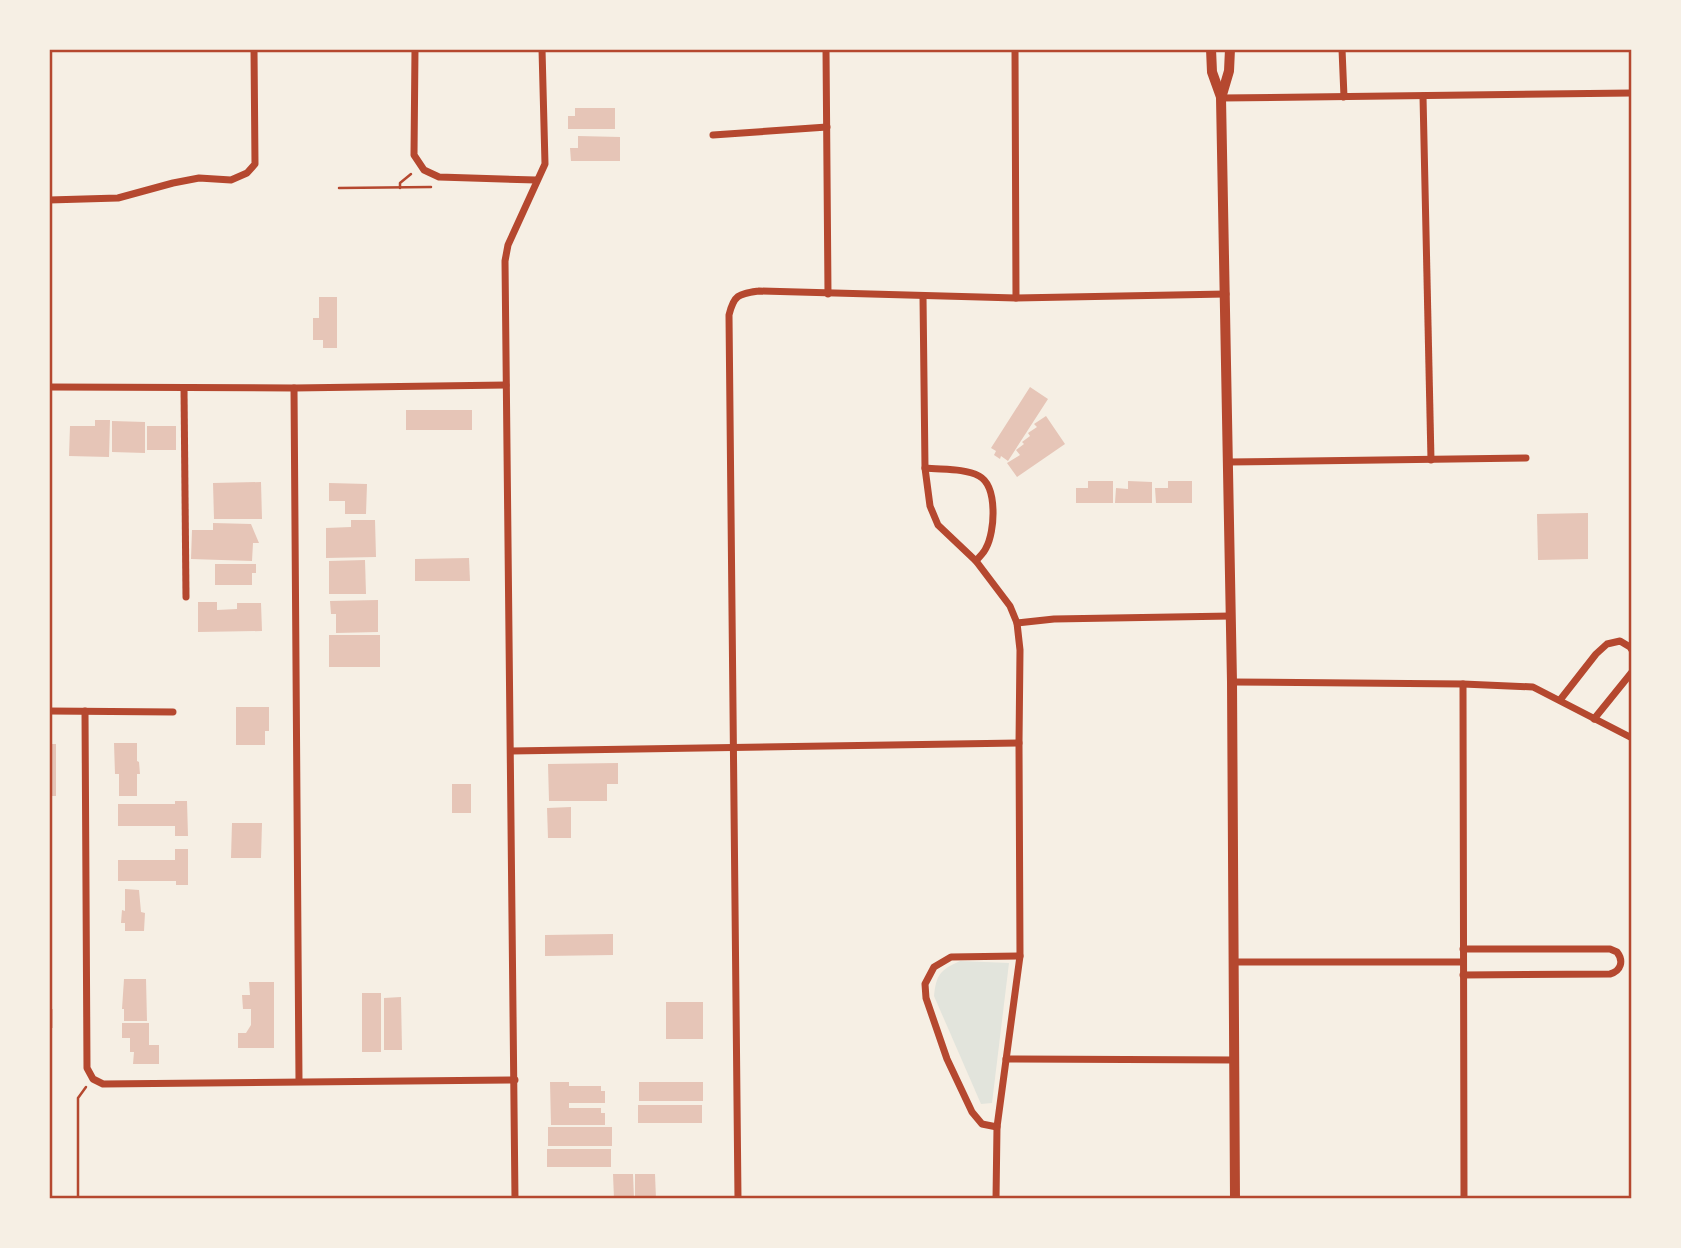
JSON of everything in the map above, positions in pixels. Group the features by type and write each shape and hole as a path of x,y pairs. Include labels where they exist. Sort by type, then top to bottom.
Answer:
{"main road":[{"path":"1212,49 1212,72 1221,98 1226,294 1235,962 1235,1199"},
{"path":"1221,98 1229,71 1230,49"}],"street":[{"path":"49,200 118,198 173,183 199,178 231,180 247,173 255,164 254,49"},
{"path":"415,49 414,155 424,170 439,177 536,180"},
{"path":"515,1199 505,256 545,164 542,49"},
{"path":"826,49 828,294"},
{"path":"1015,49 1016,298"},
{"path":"1342,49 1343,97"},
{"path":"1221,98 1632,93"},
{"path":"1423,96 1431,460"},
{"path":"713,135 827,127"},
{"path":"738,1199 729,315 732,302 741,293 759,291 1016,298 1226,294"},
{"path":"923,296 925,468 930,506 938,525 976,561 1010,606 1017,623 1020,650 1020,956 997,1127 996,1199"},
{"path":"49,387 506,385"},
{"path":"184,388 186,597"},
{"path":"294,388 299,1081"},
{"path":"1229,462 1525,458"},
{"path":"925,468 973,474 981,477 990,490 993,508 991,536 976,561"},
{"path":"1017,623 1054,619 1231,616"},
{"path":"1560,700 1607,644 1620,641 1632,650"},
{"path":"1594,719 1632,672"},
{"path":"1232,682 1533,687 1632,738"},
{"path":"1463,684 1464,1199"},
{"path":"49,711 173,712"},
{"path":"85,711 88,1068 93,1079 103,1084 514,1080"},
{"path":"511,751 1019,743"},
{"path":"1463,949 1611,949 1617,952 1621,962 1620,968 1610,974 1463,975"},
{"path":"997,1127 982,1124 972,1112 947,1059 926,998 925,984 934,967 951,957 1020,956"},
{"path":"1235,962 1463,962"},
{"path":"1006,1059 1235,1059"}],"path":[{"path":"400,188 400,183 411,174"},
{"path":"338,188 431,187"},
{"path":"78,1199 78,1098 93,1079"}],"shaded area":[{"path":"960,961 1009,963 992,1103 981,1104 934,996 940,974"}],"building":[{"path":"575,108 615,108 615,129 568,129 568,116 575,116"},
{"path":"578,136 620,137 620,161 571,161 570,148 578,148"},
{"path":"319,297 337,297 337,348 323,348 323,340 313,340 313,318 319,318"},
{"path":"1030,387 1048,399 1008,461 1001,456 1000,459 994,455 996,451 991,448"},
{"path":"406,410 472,410 472,430 406,430"},
{"path":"1046,416 1065,444 1017,477 1007,463 1020,455 1016,450 1030,436 1028,433 1037,427 1034,424"},
{"path":"95,420 110,420 109,457 69,456 70,426 95,426"},
{"path":"112,421 145,422 145,453 112,452"},
{"path":"147,426 176,426 176,450 147,450"},
{"path":"1088,481 1113,481 1113,503 1076,503 1076,488 1088,488"},
{"path":"1128,481 1152,482 1152,503 1115,503 1116,488 1128,489"},
{"path":"1168,481 1192,481 1192,503 1156,503 1155,488 1168,488"},
{"path":"261,482 262,519 214,519 213,483"},
{"path":"329,483 367,484 366,514 345,514 345,501 329,501"},
{"path":"1588,513 1588,559 1538,560 1537,514"},
{"path":"351,520 375,520 376,557 326,558 326,528 351,527"},
{"path":"213,523 251,524 259,543 253,543 252,561 191,559 192,530 213,530"},
{"path":"469,558 470,581 415,581 415,559"},
{"path":"365,560 366,594 329,594 329,561"},
{"path":"215,564 256,564 256,573 252,573 252,585 215,585"},
{"path":"378,600 378,632 336,633 336,614 331,614 330,601"},
{"path":"198,602 217,602 217,610 237,609 237,603 261,603 262,631 198,632"},
{"path":"329,635 380,635 380,667 329,667"},
{"path":"236,707 269,707 269,731 265,731 265,745 236,745"},
{"path":"114,743 137,743 140,774 137,774 137,796 119,796"},
{"path":"49,744 56,744 56,796 49,796"},
{"path":"618,763 618,784 607,784 607,801 549,801 548,764"},
{"path":"452,784 471,784 471,813 452,813"},
{"path":"175,801 187,801 188,836 175,836 175,826 118,826 118,804 175,804"},
{"path":"571,807 571,838 548,838 547,808"},
{"path":"232,823 262,823 261,858 231,858"},
{"path":"175,849 188,849 188,885 176,885 176,881 118,881 118,860 175,860"},
{"path":"125,889 139,890 141,912 145,913 144,931 125,931 125,923 121,923 122,910 125,911"},
{"path":"613,934 613,955 545,956 545,935"},
{"path":"124,979 146,979 147,1021 124,1021"},
{"path":"249,982 274,982 274,1048 238,1048 238,1033 246,1033 251,1025 251,1009 243,1009 242,995 250,995"},
{"path":"362,993 381,993 381,1052 362,1052"},
{"path":"401,997 402,1050 384,1050 384,998"},
{"path":"666,1002 703,1002 703,1039 666,1039"},
{"path":"49,1009 53,1009 53,1028 49,1028"},
{"path":"122,1023 149,1023 149,1045 159,1045 159,1064 133,1064 134,1052 130,1052 130,1038 122,1038"},
{"path":"550,1082 569,1082 569,1086 601,1086 601,1091 605,1091 605,1103 569,1103 569,1108 601,1108 601,1113 605,1113 605,1125 551,1125"},
{"path":"639,1082 703,1082 703,1101 639,1101"},
{"path":"638,1105 702,1105 702,1123 638,1123"},
{"path":"548,1127 612,1127 612,1146 548,1146"},
{"path":"547,1149 611,1149 611,1167 547,1167"},
{"path":"613,1174 633,1174 634,1199 614,1199"},
{"path":"635,1174 655,1174 656,1199 635,1199"}]}
